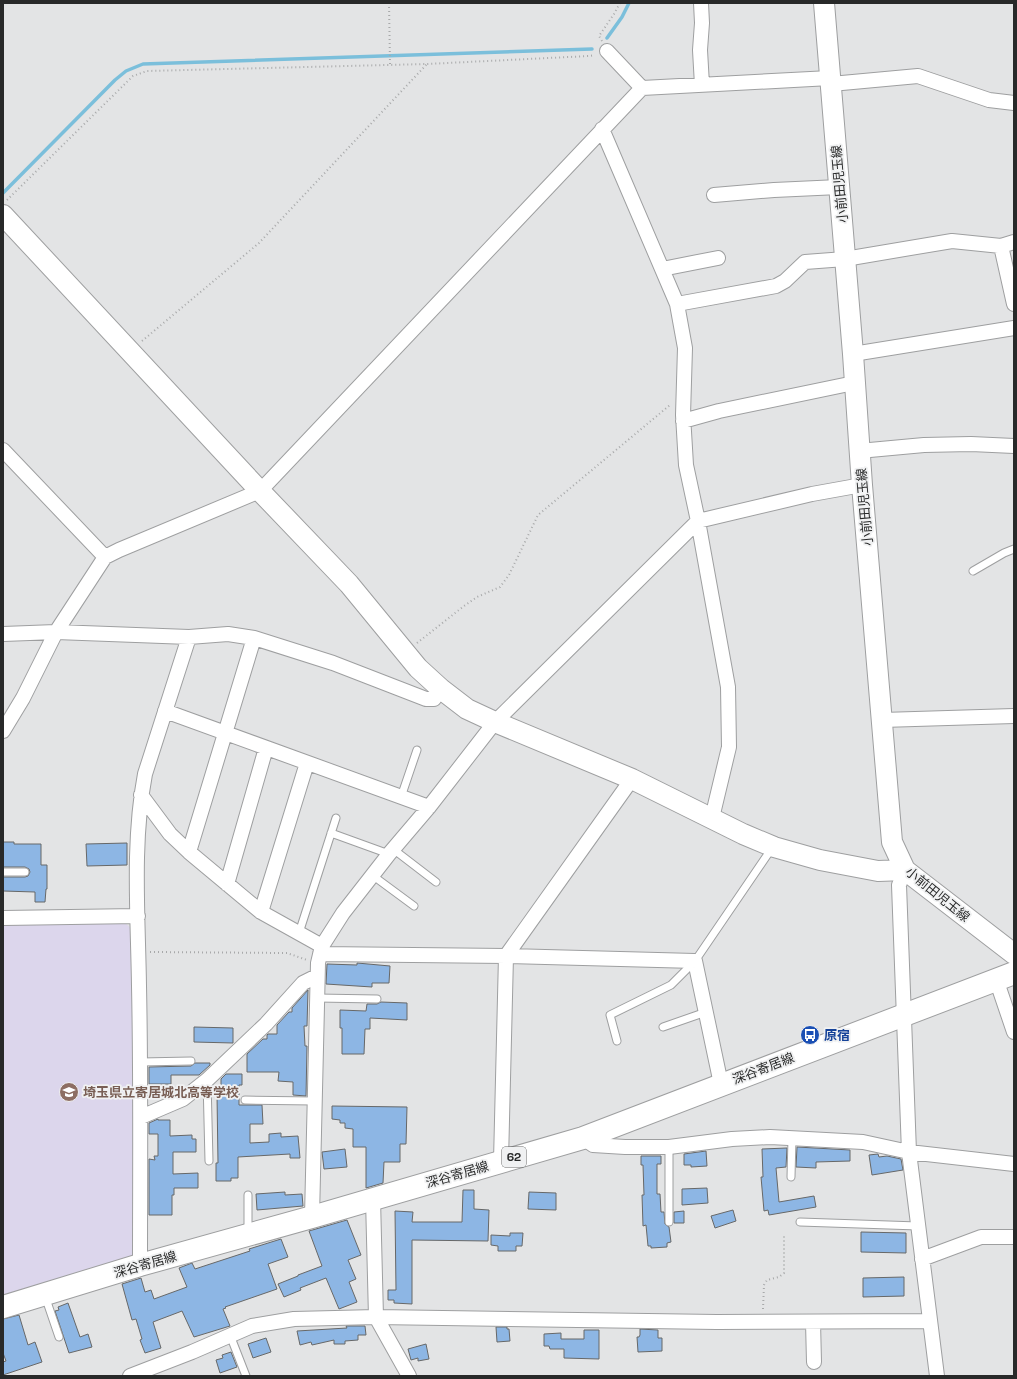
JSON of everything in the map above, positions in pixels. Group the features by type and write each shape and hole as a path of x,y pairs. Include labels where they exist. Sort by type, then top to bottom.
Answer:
{"main road":[{"name":"深谷寄居線","path":"3,1307 140,1264 312,1217 583,1138 1005,976"}],"street":[{"path":"701,3 702,23 700,50 702,85"},
{"name":"小前田児玉線","path":"824,3 853,354 859,452 892,842 905,870 1014,954"},
{"path":"607,51 642,88"},
{"path":"3,731 23,698 56,632 105,557 260,491 642,88 831,81 918,76 989,100 1014,103"},
{"path":"602,129 677,304 685,348 683,421 686,464 698,521 728,687 729,747 712,818"},
{"path":"714,195 839,187"},
{"path":"3,215 260,491 349,584 418,668 441,689 468,709 495,722 632,779 743,834 774,847 820,860 878,871 905,870 899,885 909,1152 937,1376"},
{"path":"677,304 776,286 785,281 806,262 845,259 952,241 1007,244 1014,304"},
{"path":"662,269 718,258"},
{"path":"853,354 1014,328"},
{"path":"683,421 719,411 854,383"},
{"path":"859,452 924,445 971,444 1014,446"},
{"path":"3,450 105,557"},
{"path":"140,1117 183,1099 207,1080 266,1024 303,983 319,960 343,913 372,875 429,807 495,722 698,521 812,494 862,485"},
{"path":"3,634 56,632 189,636 228,634 254,638 333,663 426,699 434,699 441,689"},
{"path":"140,1264 141,1062 137,834 141,794 145,774 189,636"},
{"path":"189,852 254,638"},
{"path":"165,711 429,807"},
{"path":"882,720 1014,716"},
{"path":"226,884 266,748"},
{"path":"262,912 307,763"},
{"path":"501,1161 506,956 632,779"},
{"path":"141,794 170,834 189,852 226,884 262,912 299,933 319,960 312,1217"},
{"path":"3,918 138,916"},
{"path":"319,960 506,956 696,961 721,1084"},
{"path":"1005,976 1014,1032"},
{"path":"583,1138 593,1146 669,1148 732,1139 770,1137 863,1142 909,1152 1014,1164"},
{"path":"373,1199 376,1317 409,1376"},
{"path":"922,1260 981,1237 1014,1237"},
{"path":"130,1376 192,1352 252,1326 294,1319 376,1317 763,1322 930,1321"},
{"path":"813,1322 814,1362"}],"lane":[{"path":"973,571 1004,553 1014,549"},
{"path":"402,797 417,750"},
{"path":"299,933 336,818"},
{"path":"331,833 391,852 436,882"},
{"path":"617,1041 610,1015 671,985 696,961 774,847"},
{"path":"3,872 25,872"},
{"path":"372,875 414,906"},
{"path":"317,998 377,999"},
{"path":"663,1027 706,1012"},
{"path":"141,1062 191,1061"},
{"path":"207,1080 209,1161"},
{"path":"245,1100 314,1101"},
{"path":"791,1177 792,1138"},
{"path":"669,1148 669,1222"},
{"path":"248,1195 248,1235"},
{"path":"800,1222 918,1226"},
{"path":"44,1294 59,1337"},
{"path":"230,1335 246,1376"}],"path":[{"path":"389,3 390,64"},
{"path":"3,203 133,76 148,71 427,64 589,56 607,51 599,36 620,3"},
{"path":"130,352 258,243 427,64"},
{"path":"405,653 464,606 477,597 500,587 509,575 538,515 672,403 683,399"},
{"path":"139,952 287,953 319,960"},
{"path":"763,1322 764,1285 767,1280 779,1277 784,1273 784,1234"}],"shaded area":[{"name":"埼玉県立寄居城北高等学校","path":"125,923 133,930 137,1254 3,1295 3,924"}],"building":[{"path":"3,842 14,842 14,844 41,844 41,865 47,865 47,889 45,902 35,902 35,892 3,891 3,877 25,877 28,876 30,872 29,869 25,867 3,867"},
{"path":"127,843 127,865 87,866 86,844"},
{"path":"357,963 390,966 389,983 372,983 372,987 326,984 327,964 357,965"},
{"path":"308,990 307,1026 304,1026 305,1046 307,1046 306,1096 293,1095 293,1082 278,1081 279,1072 247,1072 247,1054 263,1039 267,1039 268,1034 277,1034 277,1025 289,1012 292,1012 292,1008"},
{"path":"381,1002 407,1003 407,1020 370,1018 370,1029 365,1029 364,1054 342,1054 340,1010 366,1011 367,1004 377,1004"},
{"path":"194,1027 233,1028 233,1043 194,1042"},
{"path":"195,1063 210,1063 210,1065 199,1075 171,1075 171,1084 149,1084 149,1067 191,1066"},
{"path":"226,1074 242,1074 242,1085 239,1085 239,1105 262,1105 263,1124 250,1124 250,1143 269,1142 269,1134 281,1133 281,1137 298,1136 300,1158 290,1158 290,1154 238,1157 238,1178 231,1178 231,1181 216,1181 216,1163 218,1163 217,1095 221,1095 221,1079"},
{"path":"332,1106 407,1107 406,1144 400,1144 400,1162 384,1162 383,1183 366,1188 366,1147 353,1147 353,1129 345,1128 345,1123 340,1123 340,1120 332,1119"},
{"path":"158,1119 170,1120 170,1136 192,1135 192,1139 196,1139 196,1152 173,1152 173,1174 198,1173 198,1188 174,1188 174,1195 172,1195 172,1215 149,1215 149,1159 155,1160 154,1156 158,1156 158,1134 149,1134 149,1123"},
{"path":"797,1147 850,1150 850,1161 816,1162 816,1168 796,1167"},
{"path":"787,1148 786,1167 776,1168 779,1202 814,1196 816,1207 769,1215 768,1210 764,1211 761,1177 763,1177 762,1149"},
{"path":"345,1149 347,1167 324,1169 322,1152"},
{"path":"706,1151 707,1166 691,1167 691,1165 684,1165 684,1154"},
{"path":"878,1154 879,1157 887,1156 901,1159 903,1170 872,1175 869,1155"},
{"path":"641,1156 661,1156 661,1164 657,1164 657,1194 660,1194 661,1212 664,1212 665,1224 669,1227 671,1242 667,1243 667,1247 651,1248 651,1246 648,1246 646,1225 643,1226 642,1195 644,1195 643,1165 641,1165"},
{"path":"707,1188 708,1203 682,1205 682,1189"},
{"path":"463,1190 474,1190 474,1209 489,1210 488,1241 412,1240 412,1304 394,1303 394,1300 388,1300 388,1290 396,1290 395,1211 413,1212 412,1222 462,1222"},
{"path":"285,1192 285,1195 302,1194 303,1206 257,1210 256,1194"},
{"path":"529,1192 556,1193 556,1210 528,1209"},
{"path":"733,1210 736,1221 715,1228 711,1216"},
{"path":"684,1211 684,1223 674,1223 674,1212"},
{"path":"347,1220 361,1255 348,1260 356,1279 349,1282 357,1302 339,1309 326,1278 300,1288 301,1290 284,1297 278,1284 322,1266 309,1231"},
{"path":"861,1232 906,1233 906,1253 861,1252"},
{"path":"510,1233 523,1233 522,1246 516,1246 516,1251 498,1251 498,1246 491,1245 491,1235 510,1236"},
{"path":"281,1239 288,1257 268,1264 277,1289 225,1307 226,1308 223,1309 230,1326 194,1337 182,1311 153,1322 161,1348 145,1353 140,1340 142,1339 136,1319 132,1320 122,1284 141,1278 145,1292 151,1290 154,1299 187,1287 179,1268 192,1263 195,1269"},
{"path":"904,1277 904,1296 863,1297 863,1278"},
{"path":"68,1303 80,1337 88,1334 92,1347 69,1353 55,1311 59,1310 58,1307"},
{"path":"19,1315 28,1345 35,1342 42,1362 3,1375 3,1362 6,1361 3,1353 3,1319"},
{"path":"346,1326 365,1326 366,1335 358,1335 358,1340 345,1341 345,1344 334,1344 334,1340 312,1345 311,1342 300,1345 297,1331 347,1328"},
{"path":"496,1327 507,1327 507,1329 509,1329 510,1341 497,1342"},
{"path":"640,1329 658,1330 658,1338 662,1338 662,1351 638,1352 637,1337 640,1335"},
{"path":"584,1330 599,1330 599,1359 564,1358 564,1349 550,1349 549,1346 544,1346 544,1334 561,1333 561,1339 584,1339"},
{"path":"266,1338 271,1352 253,1358 248,1344"},
{"path":"426,1344 429,1359 418,1361 418,1358 411,1360 408,1349"},
{"path":"231,1352 237,1367 220,1373 216,1360 223,1358 222,1355"}],"waterway":[{"path":"607,38 622,17 629,3"},
{"path":"3,193 115,80 126,71 143,64 592,49"}],"place":[{"name":"原宿","path":"810,1035"},
{"name":"埼玉県立寄居城北高等学校","path":"69,1092"}]}
